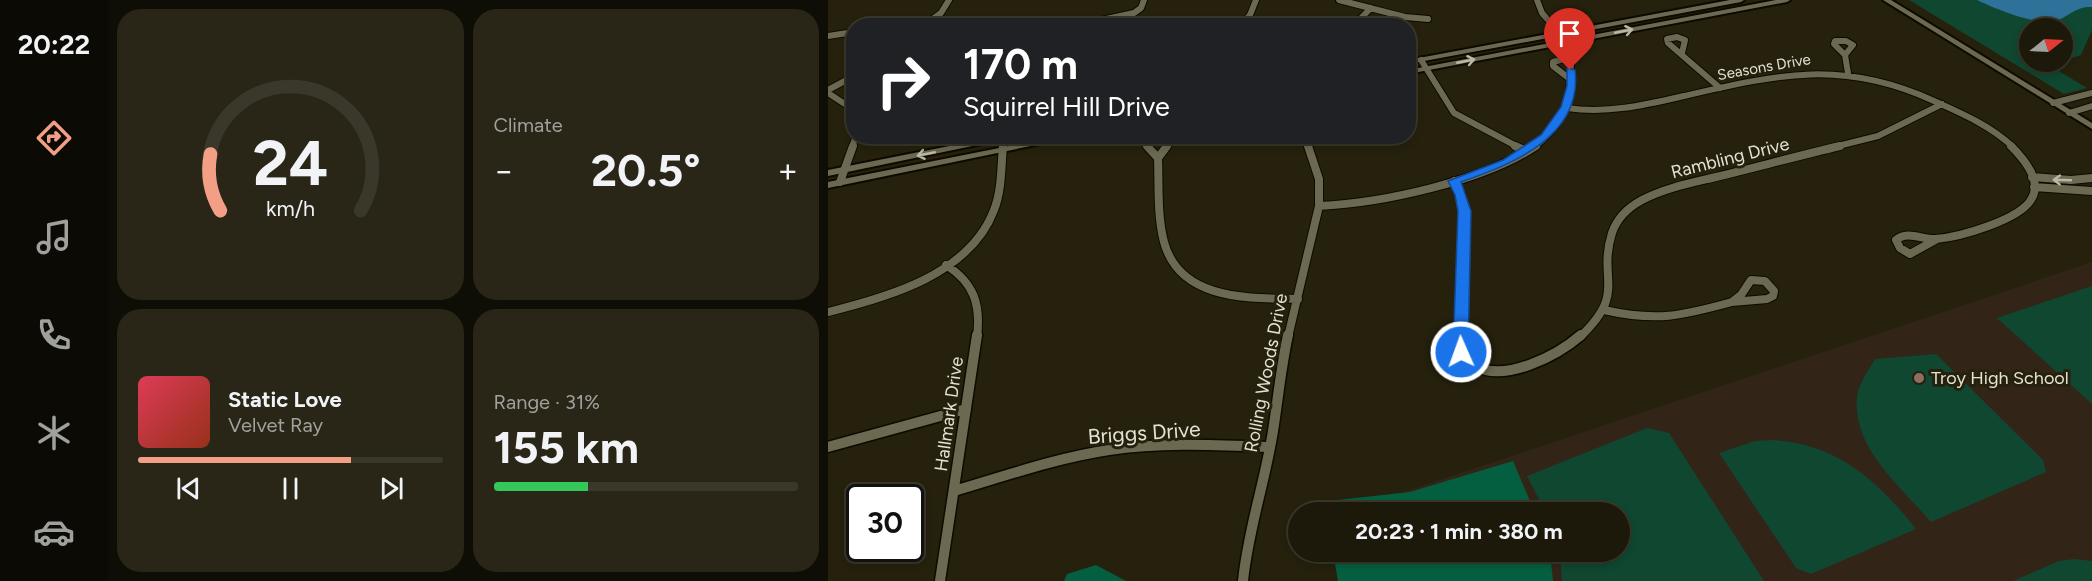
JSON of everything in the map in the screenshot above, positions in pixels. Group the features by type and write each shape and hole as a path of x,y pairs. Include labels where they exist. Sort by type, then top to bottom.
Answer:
{"main road":[{"path":"1416,61 1741,0"},
{"path":"1416,71 1786,0"},
{"path":"1886,0 2092,127"},
{"path":"828,173 978,144"},
{"path":"828,185 1034,144"}],"street":[{"path":"934,18 941,13 948,0 954,0"},
{"path":"1111,18 1134,13 1141,8 1144,0"},
{"path":"1248,18 1256,0"},
{"path":"1339,0 1405,17 1428,19"},
{"path":"1537,0 1542,13 1567,42"},
{"path":"1361,18 1371,8"},
{"path":"828,36 846,33"},
{"path":"1682,53 1720,88"},
{"path":"1845,55 1848,73"},
{"path":"1421,60 1449,106 1459,117 1526,151"},
{"name":"Seasons Drive","path":"1567,108 1614,111 1793,72 1821,70 1848,73 1898,84 1988,128 2006,141 2023,159 2034,187"},
{"path":"1319,206 1360,202 1454,181 1496,168 1526,151 1551,132 1567,108 1572,80"},
{"path":"846,81 828,91 846,104"},
{"path":"2053,103 2092,93"},
{"name":"Rambling Drive","path":"1604,310 1611,290 1609,250 1613,229 1623,213 1638,202 1661,191 1884,134 1942,104"},
{"path":"2070,113 2092,106"},
{"path":"840,182 853,144"},
{"path":"828,312 888,296 946,265 979,237 991,219 997,203 1004,144"},
{"name":"Rolling Woods Drive","path":"1243,581 1246,547 1269,447 1279,374 1319,206 1319,179 1308,144"},
{"path":"1158,158 1167,250 1179,270 1202,287 1223,294 1245,298 1298,298"},
{"path":"2032,177 2071,180 2092,178"},
{"path":"1454,181 1461,195 1464,211 1459,345 1469,363 1482,370 1498,372 1548,357 1579,340 1604,310 1636,317 1664,318 1686,315 1732,302 1767,299 1773,296 1774,291 1765,281 1752,280 1741,295 1732,302"},
{"path":"1937,239 2016,213 2028,204 2034,187 2092,191"},
{"name":"Hallmark Drive","path":"940,581 980,309 970,283 946,265"},
{"path":"828,447 854,437 966,409"},
{"name":"Briggs Drive","path":"954,491 1070,458 1108,450 1168,445 1269,447"}],"shaded area":[{"name":"Troy High School","path":"2092,262 2092,581 1428,581 1422,562 1630,562 1630,502 1404,502 1401,493"}],"green space":[{"path":"1909,0 2092,0 2092,30 2081,55 2073,58 2073,18 2019,18 2019,67"},
{"path":"2028,72 2061,72 2087,88 2064,94"},
{"path":"2092,286 2092,404 1997,318"},
{"path":"1936,354 2043,460 2046,472 1931,522 1893,481 1870,450 1862,433 1857,397 1862,382 1875,359"},
{"path":"1647,428 1669,433 1764,581 1562,581 1561,562 1630,562 1630,502 1540,502 1527,476"},
{"path":"1772,440 1817,448 1854,468 1887,495 1916,529 1811,574 1796,568 1719,453 1755,441"},
{"path":"1513,461 1530,502 1328,502 1410,492"},
{"path":"2074,559 2092,561 2092,581 2013,581 2059,561"},
{"path":"1335,562 1551,562 1553,581 1338,581"},
{"path":"1096,565 1126,581 1064,581 1067,574"}],"water":[{"path":"1977,0 2092,0 2092,7 2078,9 2062,18 2025,18"}],"place":[{"name":"Troy High School","path":"1919,378"}],"route":[{"path":"1461,352 1459,328 1464,211 1461,195 1454,181 1507,162 1545,137 1557,125 1567,108 1572,86 1570,70"}]}
